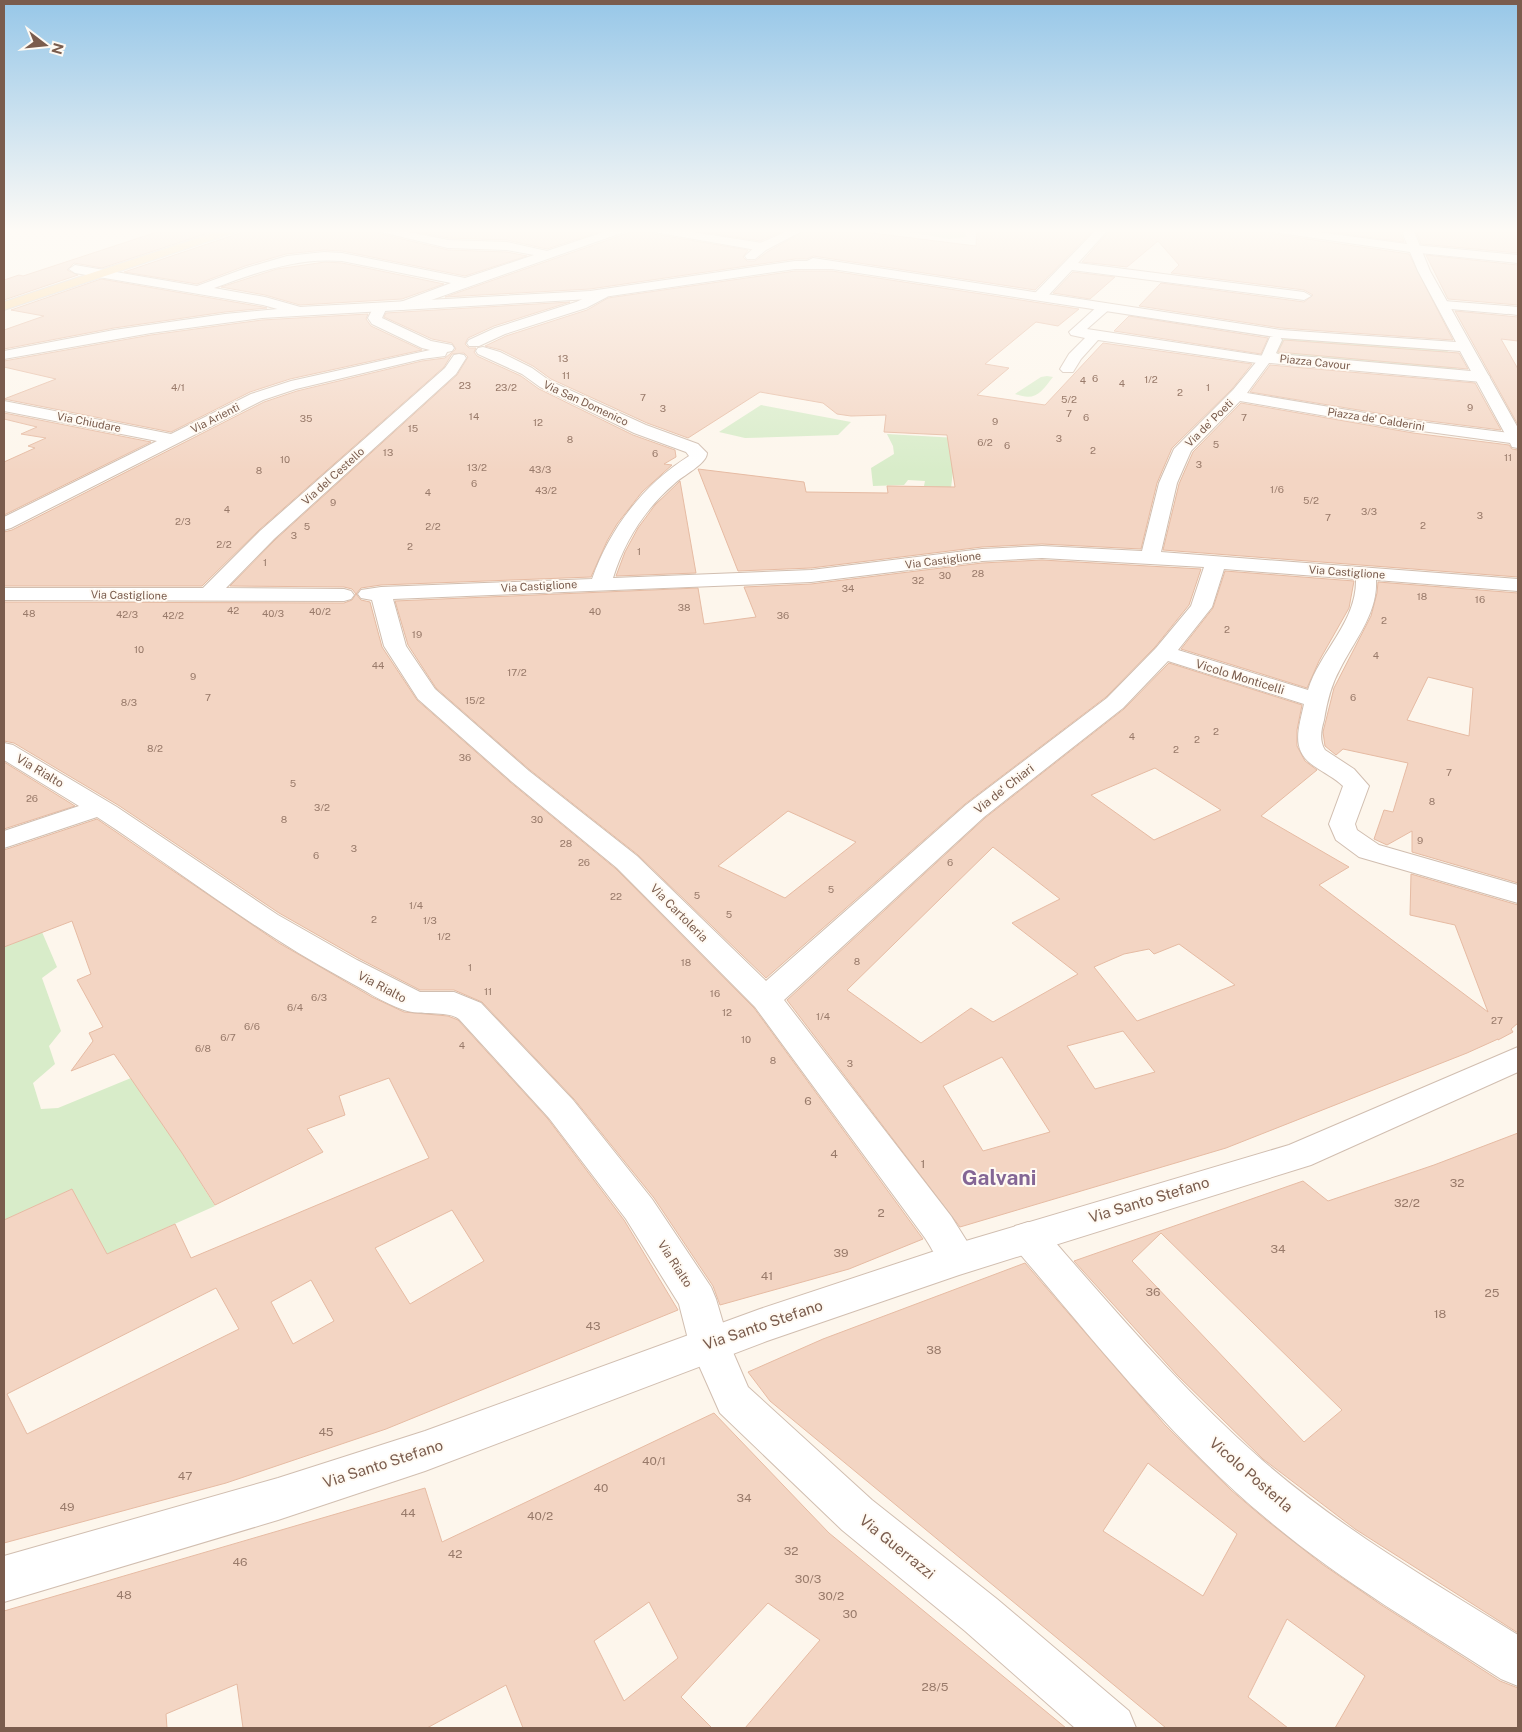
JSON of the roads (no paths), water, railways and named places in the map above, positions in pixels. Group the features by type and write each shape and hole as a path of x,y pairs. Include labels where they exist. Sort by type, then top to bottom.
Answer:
{"street":[{"path":"295,310 299,311"},
{"path":"4,354 132,331 323,310"},
{"path":"379,310 375,318 377,321 427,345 450,353"},
{"name":"Via Arienti","path":"4,524 266,394 422,355 450,353 479,347 500,331 567,310"},
{"path":"1103,310 1076,332 1267,359"},
{"path":"1124,310 1281,334"},
{"path":"1447,310 1517,440"},
{"path":"1499,310 1512,311"},
{"name":"Piazza Cavour","path":"1466,347 1281,334 1277,336 1267,359 1482,377"},
{"path":"1068,369 1074,357 1094,336"},
{"name":"Via San Domenico","path":"479,347 527,371 545,384 640,429 692,448 698,453 698,458 685,466 646,500 608,559 601,583"},
{"name":"Via del Cestello","path":"208,596 267,535 451,371 450,353"},
{"name":"Via de' Poeti","path":"1150,557 1168,482 1184,449 1237,396 1267,359"},
{"name":"Piazza de' Calderini","path":"1237,396 1413,426 1517,440"},
{"name":"Via Chiudare","path":"4,406 173,439"},
{"name":"Via Castiglione","path":"375,593 811,576 982,555 1042,552 1150,557 1518,585"},
{"name":"Via de' Chiari","path":"766,999 975,811 1115,703 1164,653 1201,607 1216,562"},
{"path":"1366,574 1366,596 1325,676 1316,700 1309,742 1311,750 1316,756 1352,778 1356,786 1342,824 1345,834 1369,851 1518,894"},
{"name":"Via Cartoleria","path":"375,593 395,646 426,694 520,776 627,862 766,999 938,1227 959,1259"},
{"name":"Via Castiglione","path":"4,594 344,595"},
{"name":"Vicolo Monticelli","path":"1164,653 1316,700"},
{"name":"Via Rialto","path":"4,750 99,808 268,922 346,967 413,1002 426,1004 454,1003 470,1012 561,1109 639,1209 697,1299 709,1343"},
{"path":"4,840 99,808"},
{"name":"Via Santo Stefano","path":"4,1579 278,1499 425,1451 614,1381 709,1343 1028,1237 1299,1155 1518,1059"},
{"name":"Vicolo Posterla","path":"1028,1237 1165,1396 1274,1497 1361,1561 1518,1662"},
{"name":"Via Guerrazzi","path":"709,1343 734,1400 794,1458 858,1515 981,1615 1112,1728"}],"district":[{"name":"Galvani","path":"999,1178"}]}
